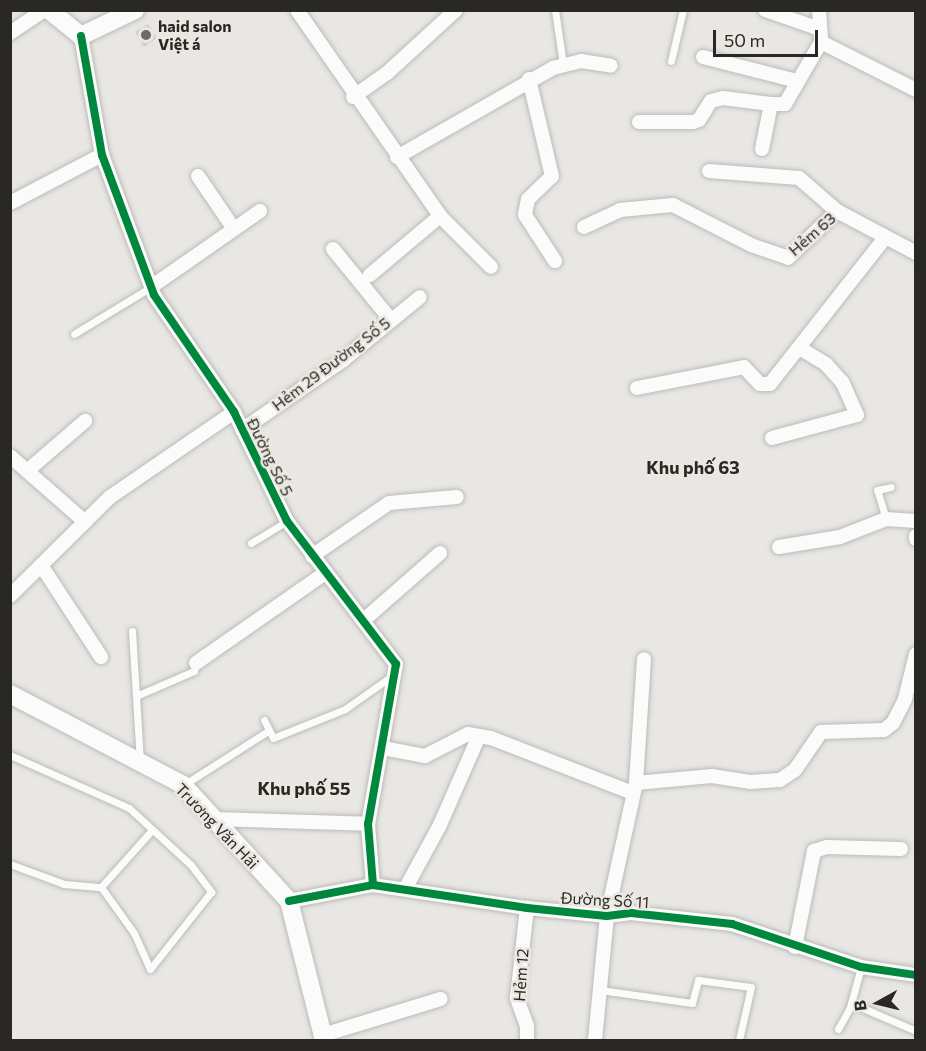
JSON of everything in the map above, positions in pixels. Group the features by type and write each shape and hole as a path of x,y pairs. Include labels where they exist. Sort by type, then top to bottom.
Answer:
{"street":[{"path":"10,33 47,10 81,36 135,10"},
{"path":"297,10 353,97 440,216 491,267"},
{"path":"353,97 387,73 456,10"},
{"path":"765,10 817,28"},
{"path":"819,10 817,28 821,42 915,90"},
{"name":"Đường Số 5","path":"81,36 102,155 151,287 234,412 287,521 325,573 365,619 391,655 397,673"},
{"path":"639,122 693,122 699,120 711,101 723,98 785,104 796,81 821,42"},
{"path":"703,57 796,81"},
{"path":"397,157 529,80 563,64 581,61 611,66"},
{"path":"529,80 552,176 528,199 525,215 555,261"},
{"path":"762,149 771,104"},
{"path":"10,203 102,155"},
{"path":"709,171 798,178 837,211"},
{"path":"198,176 234,229"},
{"name":"Hẻm 63","path":"584,226 603,215 647,206 673,206 751,245 788,258 837,211 884,239 915,253"},
{"path":"151,287 260,211"},
{"path":"370,275 440,216"},
{"path":"638,388 742,367 767,385 801,349 884,239"},
{"path":"333,249 391,320"},
{"name":"Hẻm 29 Đường Số 5","path":"242,430 343,360 420,297"},
{"path":"772,438 856,415 842,382 826,364 801,349"},
{"path":"10,596 110,497 234,412"},
{"path":"27,471 85,421"},
{"path":"10,456 85,522"},
{"path":"312,556 389,503 457,497"},
{"path":"779,547 840,537 886,519 915,521"},
{"path":"365,619 440,553"},
{"path":"41,565 101,657"},
{"path":"196,663 325,573"},
{"path":"383,748 425,756 468,734 634,788 712,776 740,780 780,780 795,770 820,732 884,730 893,723 912,680 915,654"},
{"path":"595,1041 607,916 634,788 644,660"},
{"path":"373,885 368,824 397,673"},
{"name":"Trương Văn Hải","path":"10,694 183,785 289,901 323,1038"},
{"path":"405,890 439,827 479,736"},
{"path":"213,819 368,824"},
{"path":"795,946 810,860 814,851 827,848 901,849"},
{"name":"Đường Số 11","path":"289,901 373,885 527,908 607,916 631,913 732,924 861,967 915,975"},
{"name":"Hẻm 12","path":"526,1039 527,1026 517,998 527,908"},
{"path":"323,1038 441,999"}],"lane":[{"path":"555,10 563,64"},
{"path":"671,61 683,10"},
{"path":"74,334 151,287"},
{"path":"886,519 877,490 891,487"},
{"path":"250,543 287,521"},
{"path":"132,631 140,762"},
{"path":"136,696 194,671 196,663"},
{"path":"264,720 273,738 333,714 397,673"},
{"path":"183,785 268,731"},
{"path":"10,755 129,808 151,831 191,865 211,891 150,969 134,933 101,887 64,884 10,864"},
{"path":"101,887 151,831"},
{"path":"838,1029 851,1003 861,967"},
{"path":"600,990 692,1003 698,980 751,987 739,1041"},
{"path":"851,1003 915,1031"}],"building":[{"name":"haid salon Việt á","path":"148,24 157,38 144,47 135,32"}],"cycle path":[{"path":"81,36 102,155 154,295 234,412 287,521 396,664 368,824 373,885"},
{"path":"289,901 373,885 527,908 607,916 631,913 732,924 861,967 916,975"}],"place":[{"name":"haid salon Việt á","path":"146,35"}],"district":[{"name":"Khu phố 63","path":"693,467"},
{"name":"Khu phố 55","path":"304,788"}]}
